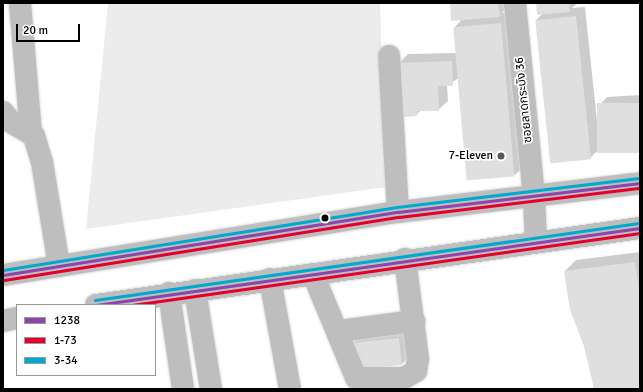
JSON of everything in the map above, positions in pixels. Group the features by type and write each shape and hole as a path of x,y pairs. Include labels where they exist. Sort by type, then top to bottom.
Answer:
{"main road":[{"path":"20,3 31,133 42,162 59,266"},
{"name":"ซอยลาดกระบัง 36","path":"515,3 534,198 536,242"},
{"path":"389,56 398,212"},
{"path":"3,112 11,122 31,133"},
{"path":"3,275 398,212 534,198 640,183"},
{"path":"102,304 169,293 313,274 405,259 640,228"},
{"path":"313,274 340,332 356,378 404,378 416,371 418,359 405,259"},
{"path":"270,279 290,389"},
{"path":"195,290 211,389"},
{"path":"169,293 183,389"},
{"path":"3,321 16,318"},
{"path":"340,332 414,321"}],"shaded area":[{"path":"108,3 380,3 386,187 86,229"}],"building":[{"path":"450,3 498,3 500,17 451,21"},
{"path":"536,3 569,3 570,12 537,15"},
{"path":"576,16 591,159 550,163 535,20"},
{"path":"501,23 514,176 467,181 453,27"},
{"path":"452,61 453,86 438,86 439,111 417,111 417,116 404,117 403,106 399,106 398,63"},
{"path":"597,103 640,103 640,153 597,153"},
{"path":"635,262 640,295 640,389 594,389 584,346 570,310 564,271"},
{"path":"399,338 402,365 352,370 349,343"}],"transit line":[{"name":"3-34","path":"3,270 397,207 639,178"},
{"name":"1238","path":"3,275 398,212 640,183"},
{"name":"1-73","path":"4,280 399,217 640,188"},
{"name":"3-34","path":"95,300 639,223"},
{"name":"1238","path":"103,304 640,228"},
{"name":"1-73","path":"139,304 640,233"}],"place":[{"name":"7-Eleven","path":"501,156"}]}
